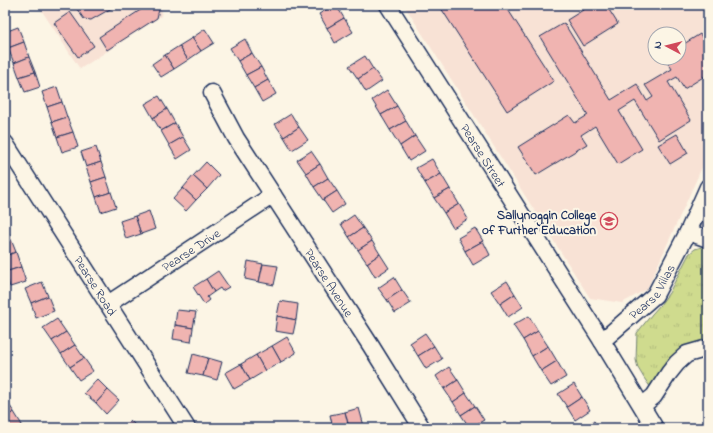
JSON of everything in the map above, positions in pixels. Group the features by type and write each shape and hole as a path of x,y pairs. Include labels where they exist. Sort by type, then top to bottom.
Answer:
{"street":[{"name":"Pearse Street","path":"388,5 602,341 655,428"},
{"name":"Pearse Avenue","path":"212,93 236,138 367,340 422,428"},
{"name":"Pearse Road","path":"5,143 187,428"},
{"name":"Pearse Villas","path":"602,341 655,295 688,232 708,188"},
{"name":"Pearse Drive","path":"108,304 273,195"},
{"path":"688,232 708,239"},
{"path":"642,406 654,396 677,363 688,354 708,348"}],"shaded area":[{"path":"38,5 163,5 161,16 80,69"},
{"name":"Sallynoggin College of Further Education","path":"404,5 708,5 708,154 647,289 622,303 590,298"}],"green space":[{"path":"702,247 708,249 708,343 651,388 638,368 636,360 637,333 669,293 689,254 695,249"}],"building":[{"path":"74,5 117,5 91,20 84,19"},
{"path":"145,5 160,5 157,18 107,50 99,37 145,7"},
{"path":"336,5 344,18 327,28 319,14"},
{"path":"439,5 505,5 554,81 507,111"},
{"path":"591,5 606,5 618,24 583,46 567,20"},
{"path":"70,12 94,46 78,57 54,23"},
{"path":"344,18 353,32 335,43 327,28"},
{"path":"564,23 611,100 637,84 647,101 653,97 645,85 672,69 670,66 687,66 687,42 700,34 708,47 708,74 684,89 677,77 668,82 691,120 659,140 635,101 619,111 642,149 618,164 595,126 581,135 587,144 536,175 518,147 569,115 575,123 588,115 540,37"},
{"path":"18,27 24,42 8,48 5,39 5,32"},
{"path":"205,29 214,43 201,51 192,38"},
{"path":"192,38 201,51 188,60 179,46"},
{"path":"245,39 252,53 238,61 230,48"},
{"path":"24,42 29,57 14,63 8,48"},
{"path":"179,46 188,60 174,69 165,55"},
{"path":"252,53 261,67 246,75 238,61"},
{"path":"165,55 174,69 161,77 152,64"},
{"path":"365,56 373,69 358,79 349,66"},
{"path":"29,57 35,72 19,77 14,63"},
{"path":"261,67 268,80 254,88 246,75"},
{"path":"373,69 382,81 366,92 358,79"},
{"path":"35,72 40,87 25,92 19,77"},
{"path":"268,80 276,94 262,102 254,88"},
{"path":"57,87 62,102 47,107 42,92"},
{"path":"387,90 397,106 381,115 372,100"},
{"path":"159,96 167,109 153,118 145,104"},
{"path":"62,102 67,117 52,122 47,107"},
{"path":"397,106 406,121 390,130 381,115"},
{"path":"167,109 175,123 161,131 153,118"},
{"path":"291,114 299,127 284,137 275,124"},
{"path":"67,117 73,132 57,137 52,122"},
{"path":"406,121 415,136 400,146 390,130"},
{"path":"175,123 183,137 169,145 161,131"},
{"path":"299,127 308,140 292,150 284,137"},
{"path":"73,132 78,147 62,152 57,137"},
{"path":"677,134 688,153 670,164 658,145"},
{"path":"415,136 425,151 409,161 400,146"},
{"path":"183,137 191,150 177,159 169,145"},
{"path":"96,147 101,162 86,167 81,152"},
{"path":"311,151 320,164 306,173 297,160"},
{"path":"432,159 441,174 425,183 416,168"},
{"path":"101,162 106,177 91,182 86,167"},
{"path":"206,162 219,175 207,189 193,176"},
{"path":"320,164 328,178 314,187 306,173"},
{"path":"441,174 450,189 434,198 425,183"},
{"path":"193,176 207,189 196,200 183,188"},
{"path":"106,177 111,192 96,197 91,182"},
{"path":"328,178 337,191 323,200 314,187"},
{"path":"183,188 196,200 186,211 173,199"},
{"path":"450,189 459,204 444,213 434,198"},
{"path":"337,191 345,204 332,213 323,200"},
{"path":"111,192 116,207 101,212 96,197"},
{"path":"459,204 468,219 453,228 444,213"},
{"path":"149,211 155,229 141,234 135,216"},
{"path":"354,215 363,228 349,237 341,224"},
{"path":"135,216 141,234 126,239 120,221"},
{"path":"5,222 10,237 5,239"},
{"path":"363,228 372,241 358,250 349,237"},
{"path":"475,228 483,241 465,251 458,238"},
{"path":"10,237 16,252 5,256 5,239"},
{"path":"372,241 380,254 367,263 358,250"},
{"path":"483,241 490,255 473,265 465,251"},
{"path":"16,252 21,267 5,272 5,256"},
{"path":"380,254 389,268 375,277 367,263"},
{"path":"248,261 263,264 259,282 245,279"},
{"path":"263,264 278,266 274,285 259,282"},
{"path":"21,267 26,282 10,287 5,272"},
{"path":"218,271 229,287 222,291 220,288 214,292 206,279"},
{"path":"394,277 402,290 387,300 378,288"},
{"path":"206,279 214,292 207,297 209,300 204,304 193,287"},
{"path":"507,281 515,294 500,304 491,291"},
{"path":"42,282 48,296 31,303 25,289"},
{"path":"402,290 411,303 395,313 387,300"},
{"path":"515,294 523,307 508,317 500,304"},
{"path":"48,296 54,311 36,318 31,303"},
{"path":"280,301 298,304 296,320 277,316"},
{"path":"177,310 196,312 193,328 175,325"},
{"path":"277,316 296,320 293,334 275,331"},
{"path":"529,316 538,331 523,340 513,325"},
{"path":"57,319 66,332 52,341 43,328"},
{"path":"175,325 193,328 191,342 173,339"},
{"path":"538,331 548,346 532,356 523,340"},
{"path":"66,332 75,345 61,354 52,341"},
{"path":"425,333 434,346 418,356 410,343"},
{"path":"287,337 296,353 281,362 272,346"},
{"path":"75,345 84,358 70,367 61,354"},
{"path":"272,346 281,362 265,371 256,355"},
{"path":"434,346 442,359 426,369 418,356"},
{"path":"548,346 557,361 541,371 532,356"},
{"path":"193,354 208,358 203,376 188,373"},
{"path":"256,355 265,371 250,380 241,364"},
{"path":"84,358 93,371 79,380 70,367"},
{"path":"208,358 222,362 217,380 203,376"},
{"path":"557,361 566,377 551,386 541,371"},
{"path":"241,364 250,380 234,389 225,373"},
{"path":"449,367 458,380 444,389 436,376"},
{"path":"97,379 108,390 96,403 84,393"},
{"path":"458,380 466,393 453,402 444,389"},
{"path":"574,384 582,397 567,407 558,394"},
{"path":"108,390 119,400 106,414 96,403"},
{"path":"466,393 475,406 461,415 453,402"},
{"path":"582,397 590,410 575,420 567,407"},
{"path":"5,399 14,412 5,417"},
{"path":"475,406 484,420 470,428 461,415"},
{"path":"359,408 364,426 349,428 345,412"},
{"path":"14,412 22,425 18,428 5,428 5,417"},
{"path":"345,412 349,428 333,428 330,415"},
{"path":"130,420 138,428 126,428 127,427 125,425"},
{"path":"594,421 599,428 583,428"}],"place":[{"name":"Sallynoggin College of Further Education","path":"609,221"}]}
